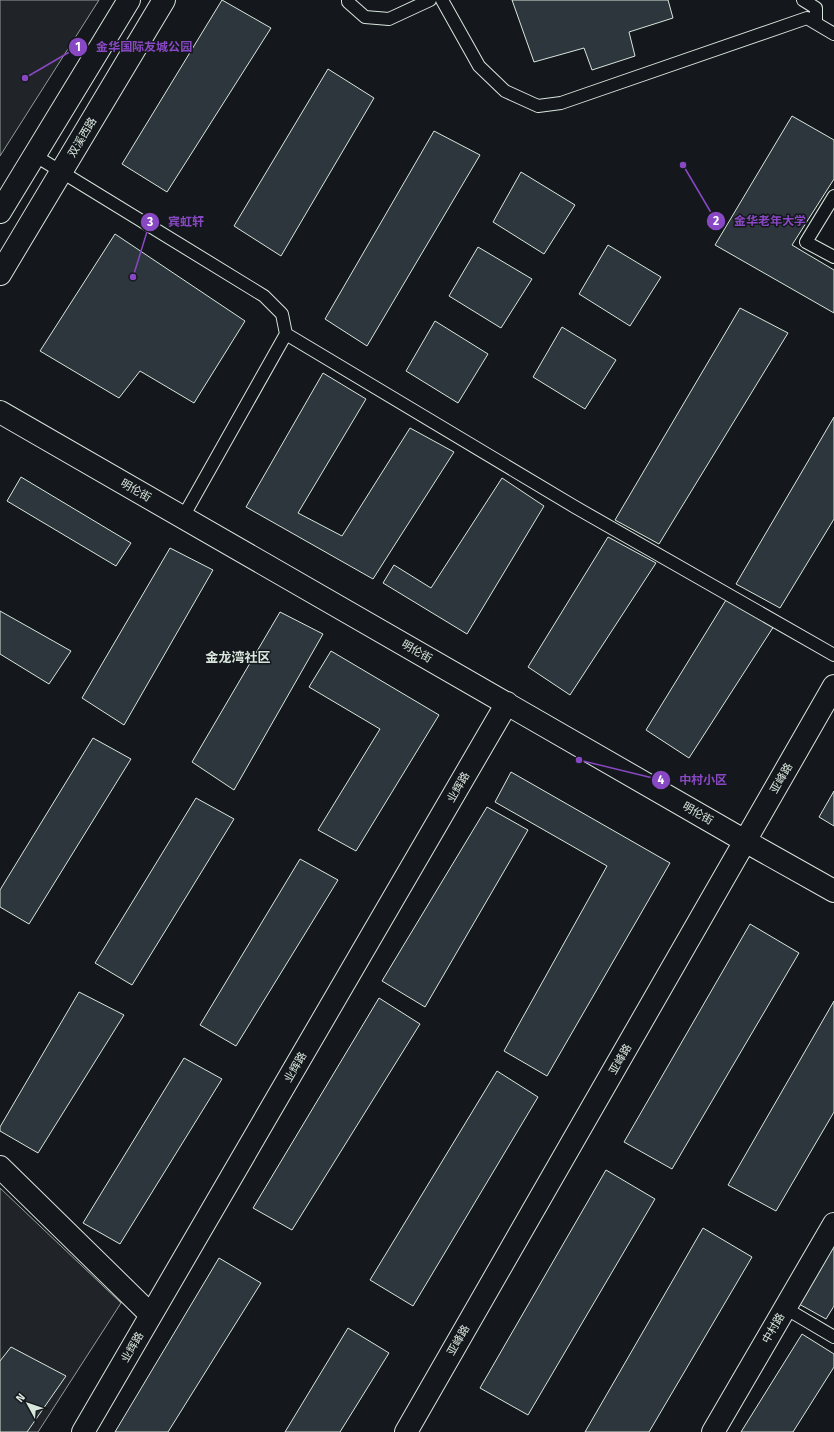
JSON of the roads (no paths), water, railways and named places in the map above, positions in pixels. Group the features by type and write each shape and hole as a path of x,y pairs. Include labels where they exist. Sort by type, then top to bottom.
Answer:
{"street":[{"path":"0,212 129,0"},
{"name":"双溪西路","path":"0,274 164,0"},
{"name":"明伦街","path":"0,412 834,891"},
{"name":"亚峰路","path":"406,1432 834,686"},
{"name":"业辉路","path":"84,1432 507,703"},
{"path":"0,1167 151,1315"},
{"name":"中村路","path":"713,1432 834,1224"}],"lane":[{"path":"348,0 348,2 365,17 389,19 430,0"},
{"path":"442,0 479,66 506,91 538,106 561,102 807,18 834,34"},
{"path":"803,0 816,8 816,23"},
{"path":"34,156 264,296 282,314 286,334 183,517"},
{"path":"834,196 806,242 834,257"},
{"path":"286,334 575,507 834,655"},
{"path":"785,1308 834,1338"}],"place":[{"name":"金华国际友城公园","path":"25,78"},
{"name":"金华老年大学","path":"683,165"},
{"name":"宾虹轩","path":"133,277"},
{"name":"中村小区","path":"579,760"}],"district":[{"name":"金龙湾社区","path":"238,657"}]}
